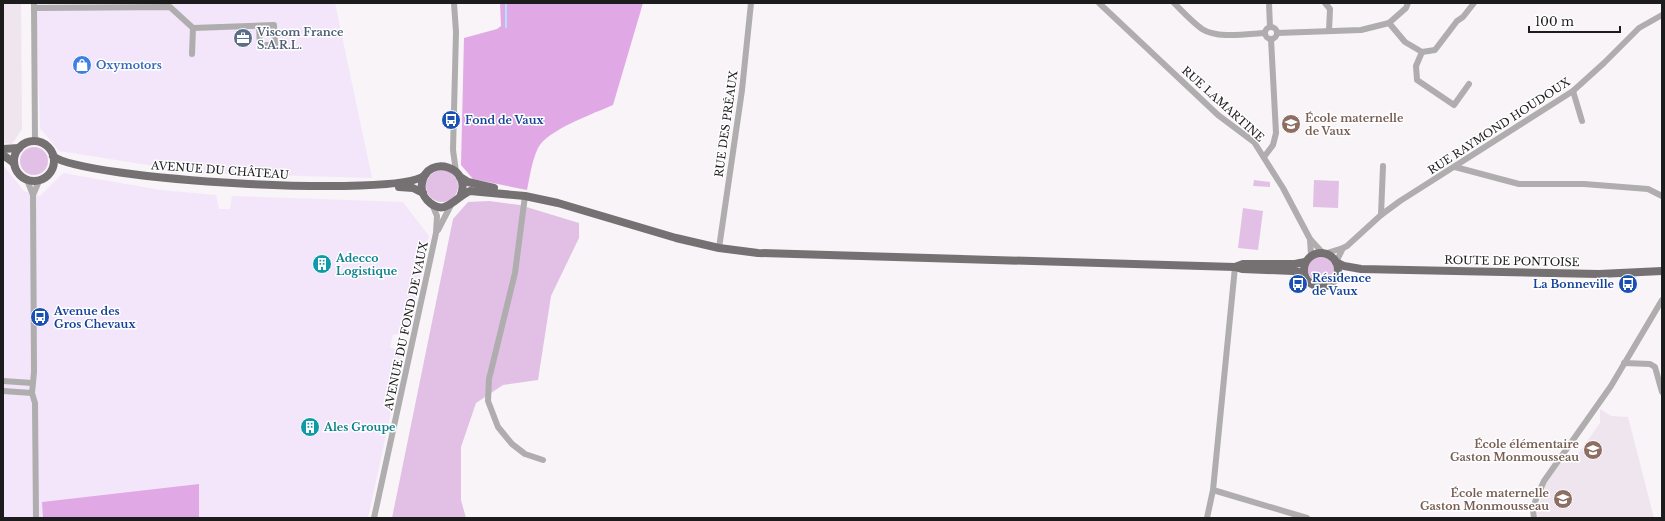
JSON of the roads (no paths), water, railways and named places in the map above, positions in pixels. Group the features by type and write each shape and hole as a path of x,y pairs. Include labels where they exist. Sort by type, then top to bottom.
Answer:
{"main road":[{"path":"3,149 19,148 26,144 35,142 46,146 53,156 54,164 47,177 39,181 27,180 19,174 14,163 3,155"},
{"path":"14,163 15,155 19,148"},
{"name":"AVENUE DU CHÂTEAU","path":"53,156 68,164 179,180 283,185 370,185 411,188 423,193"},
{"name":"AVENUE DU CHÂTEAU","path":"52,170 68,164"},
{"path":"522,195 472,191 460,197 451,205 440,207 432,204 426,199 423,193 422,184 426,175 434,168 443,166 449,167 468,182 522,195 558,204 676,238 719,248 758,253 1235,266 1243,264 1295,264 1305,262"},
{"path":"458,174 463,187 460,197"},
{"name":"AVENUE DU CHÂTEAU","path":"370,185 412,181 421,179 426,175"},
{"path":"1324,253 1332,257 1336,262 1338,274 1331,284 1321,287 1310,284 1304,273 1305,262 1311,255 1324,253"},
{"name":"ROUTE DE PONTOISE","path":"1336,262 1344,266 1361,268 1599,274 1662,271"},
{"path":"1235,266 1242,269 1293,271 1304,273"},
{"name":"ROUTE DE PONTOISE","path":"1338,274 1361,268"}],"street":[{"path":"454,3 456,32 453,150 458,174"},
{"name":"RUE DES PRÉAUX","path":"719,248 742,90 751,3"},
{"name":"RUE LAMARTINE","path":"1099,3 1218,115 1249,138 1264,157 1310,239 1324,253"},
{"path":"1269,3 1270,27"},
{"path":"1325,3 1330,9 1330,31"},
{"path":"1277,33 1361,30 1389,23 1406,8 1408,3"},
{"path":"1389,23 1405,42 1422,52 1435,50 1457,21 1463,17 1474,3"},
{"path":"1179,5 1201,28 1211,33 1222,35 1265,33"},
{"path":"35,142 34,6 170,7 193,28 258,26"},
{"name":"RUE RAYMOND HOUDOUX","path":"1324,253 1347,246 1381,216 1400,202 1573,91 1639,28 1662,16"},
{"path":"1270,27 1275,28 1277,33"},
{"path":"1265,33 1267,28 1270,27"},
{"path":"192,54 193,28"},
{"path":"1265,33 1266,37 1271,39"},
{"path":"1271,39 1276,36 1277,33"},
{"path":"1264,157 1273,145 1276,133 1271,39"},
{"path":"1422,52 1416,66 1417,80 1454,105 1469,84"},
{"path":"1573,91 1582,121"},
{"path":"443,166 449,160 453,150"},
{"path":"1381,216 1383,166"},
{"path":"1455,167 1519,184 1584,184 1648,189 1662,196"},
{"path":"27,180 33,196 34,372 32,393 35,403 36,518"},
{"path":"33,196 39,181"},
{"path":"522,195 515,273 489,379 488,401 498,427 512,444 525,454 543,460"},
{"name":"AVENUE DU FOND DE VAUX","path":"374,518 436,233 437,216 432,204"},
{"name":"AVENUE DU FOND DE VAUX","path":"436,233 451,205"},
{"name":"RUE LAMARTINE","path":"1310,239 1311,255"},
{"name":"RUE RAYMOND HOUDOUX","path":"1336,262 1343,248"},
{"path":"1207,518 1213,490 1235,266"},
{"path":"1534,518 1533,510 1544,481 1611,386 1662,300"},
{"path":"1624,363 1650,364 1656,367 1662,392"},
{"path":"3,381 32,383"},
{"path":"3,391 32,393"},
{"path":"1213,490 1307,518"}],"waterway":[{"path":"506,3 506,27"}],"place":[{"name":"Viscom France S.A.R.L.","path":"243,38"},
{"name":"Oxymotors","path":"82,65"},
{"name":"Fond de Vaux","path":"451,120"},
{"name":"École maternelle de Vaux","path":"1291,124"},
{"name":"Adecco Logistique","path":"322,264"},
{"name":"Résidence de Vaux","path":"1298,284"},
{"name":"La Bonneville","path":"1628,284"},
{"name":"Avenue des Gros Chevaux","path":"40,317"},
{"name":"Ales Groupe","path":"310,427"},
{"name":"École élémentaire Gaston Monmousseau","path":"1593,450"},
{"name":"École maternelle Gaston Monmousseau","path":"1563,499"}]}
